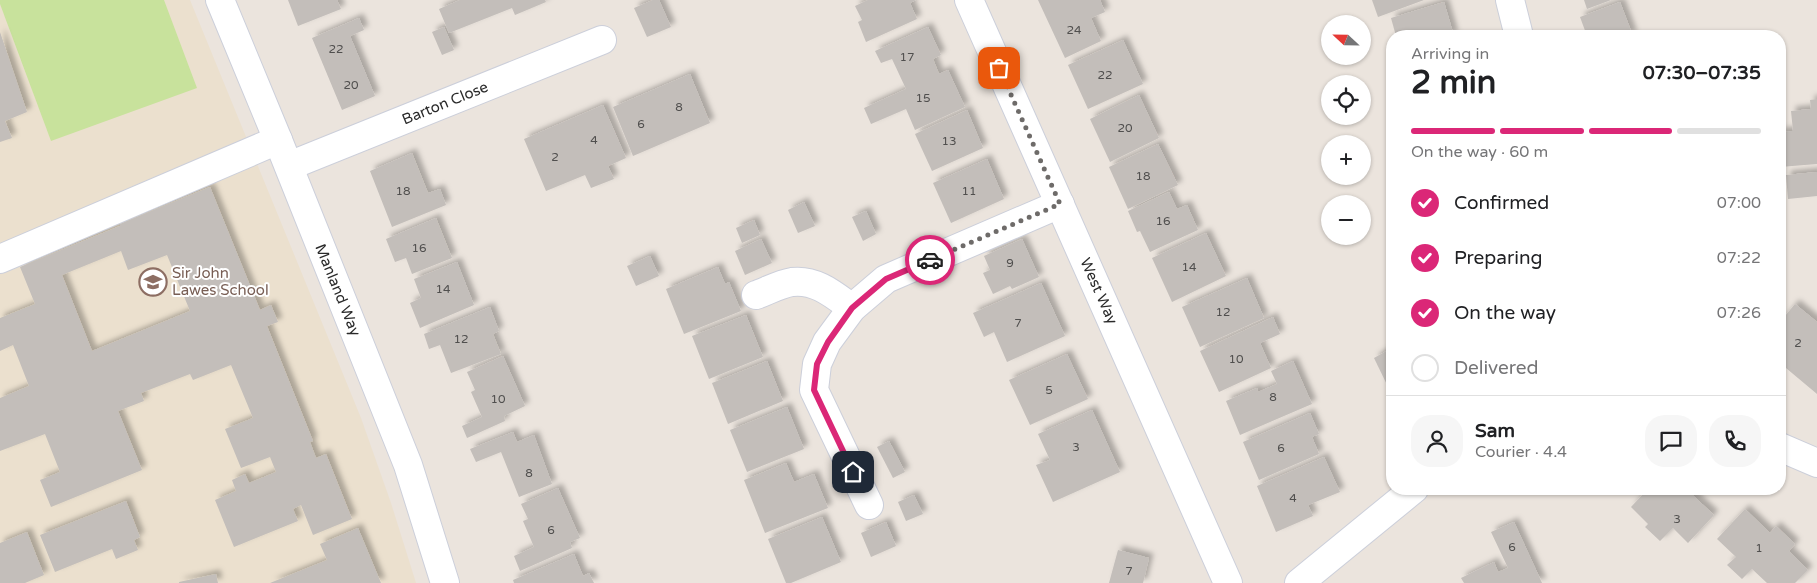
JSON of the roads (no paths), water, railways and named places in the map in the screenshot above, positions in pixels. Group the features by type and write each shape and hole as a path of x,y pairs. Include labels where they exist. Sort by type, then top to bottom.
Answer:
{"street":[{"name":"Manland Way","path":"220,0 289,166 408,465 445,583"},
{"name":"West Way","path":"969,0 1228,583"},
{"path":"1510,0 1518,30"},
{"name":"Barton Close","path":"289,166 602,40"},
{"path":"0,259 278,140"},
{"path":"869,505 814,390 817,364 828,342 852,308 886,279 1060,204"},
{"path":"756,296 792,282 810,283 825,289 852,308"},
{"path":"1786,450 1817,463"},
{"path":"1299,583 1407,495"}],"place":[{"name":"Sir John Lawes School","path":"153,282"}]}
